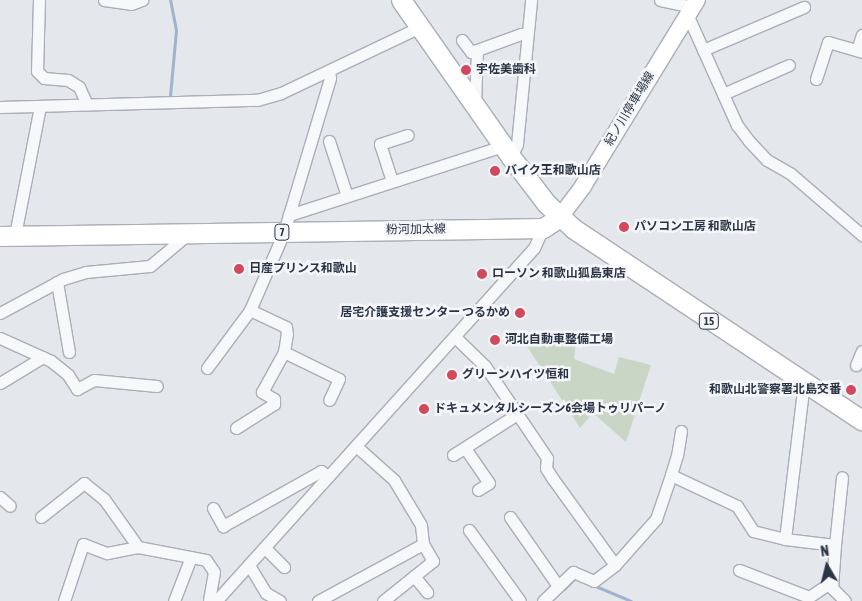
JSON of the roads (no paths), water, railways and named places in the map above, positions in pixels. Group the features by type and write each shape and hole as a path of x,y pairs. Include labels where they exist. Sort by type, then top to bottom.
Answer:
{"main road":[{"path":"401,0 507,151 546,203 560,217 543,228"},
{"name":"紀ノ川停車場線","path":"560,217 583,186 692,7"},
{"name":"15","path":"560,217 574,230 862,420"},
{"name":"粉河加太線","path":"7,236 188,234 287,224 543,228"}],"street":[{"path":"38,0 37,71 44,78 68,80 79,87 87,104"},
{"path":"104,0 131,4 142,0"},
{"path":"287,224 347,196 392,181 507,151 517,144 531,0"},
{"path":"660,0 692,7 703,50 737,125 755,148 767,160 791,174 862,235"},
{"path":"703,50 804,7"},
{"path":"0,107 257,100 281,93 420,26"},
{"path":"462,40 472,52 521,34 527,34"},
{"path":"816,79 828,42 860,51 862,35"},
{"path":"475,104 477,50"},
{"path":"723,94 789,65"},
{"path":"207,368 250,310 287,224 330,78 329,71"},
{"path":"7,236 40,106"},
{"path":"392,181 380,144 408,135"},
{"path":"329,141 347,196"},
{"path":"216,601 456,337 534,248 543,228"},
{"path":"0,312 57,282 86,272 150,266 188,234"},
{"path":"57,282 69,352"},
{"path":"236,428 274,404 274,399 262,392 284,352 287,334 286,327 250,310"},
{"path":"456,337 485,366 547,458 546,468 553,479 615,565"},
{"path":"0,338 43,357 68,375 77,388 94,380 157,386"},
{"path":"284,352 340,379 329,400"},
{"path":"856,365 862,352"},
{"path":"0,383 43,357"},
{"path":"785,539 804,382"},
{"path":"453,455 518,414"},
{"path":"543,601 573,572 594,581 615,565 656,519 678,455 681,431"},
{"path":"356,446 394,480 421,525 423,544 433,561 383,601"},
{"path":"465,448 489,483 478,490"},
{"path":"213,508 223,526 321,471 328,477"},
{"path":"671,475 736,506 753,531 785,539 835,545"},
{"path":"842,478 831,582 832,588 845,601"},
{"path":"41,517 84,483 104,499 138,547"},
{"path":"0,496 10,506"},
{"path":"510,517 558,586"},
{"path":"470,530 520,601"},
{"path":"64,601 83,544 107,552 138,547 206,560 214,572 209,601"},
{"path":"318,601 423,544"},
{"path":"265,548 284,567"},
{"path":"174,601 191,557"},
{"path":"249,565 266,593 280,601"},
{"path":"739,570 808,596 831,582"},
{"path":"414,576 427,592"}],"waterway":[{"path":"170,0 176,30 170,96"},
{"path":"564,589 576,577 578,578"},
{"path":"593,585 631,601"}],"place":[{"name":"宇佐美歯科","path":"466,70"},
{"name":"バイク王和歌山店","path":"495,171"},
{"name":"パソコン工房 和歌山店","path":"624,227"},
{"name":"日産プリンス和歌山","path":"239,269"},
{"name":"ローソン 和歌山狐島東店","path":"482,274"},
{"name":"居宅介護支援センター つるかめ","path":"520,313"},
{"name":"河北自動車整備工場","path":"495,340"},
{"name":"グリーンハイツ恒和","path":"452,375"},
{"name":"和歌山北警察署北島交番","path":"851,390"},
{"name":"ドキュメンタルシーズン6会場トゥリパーノ","path":"424,409"}]}
